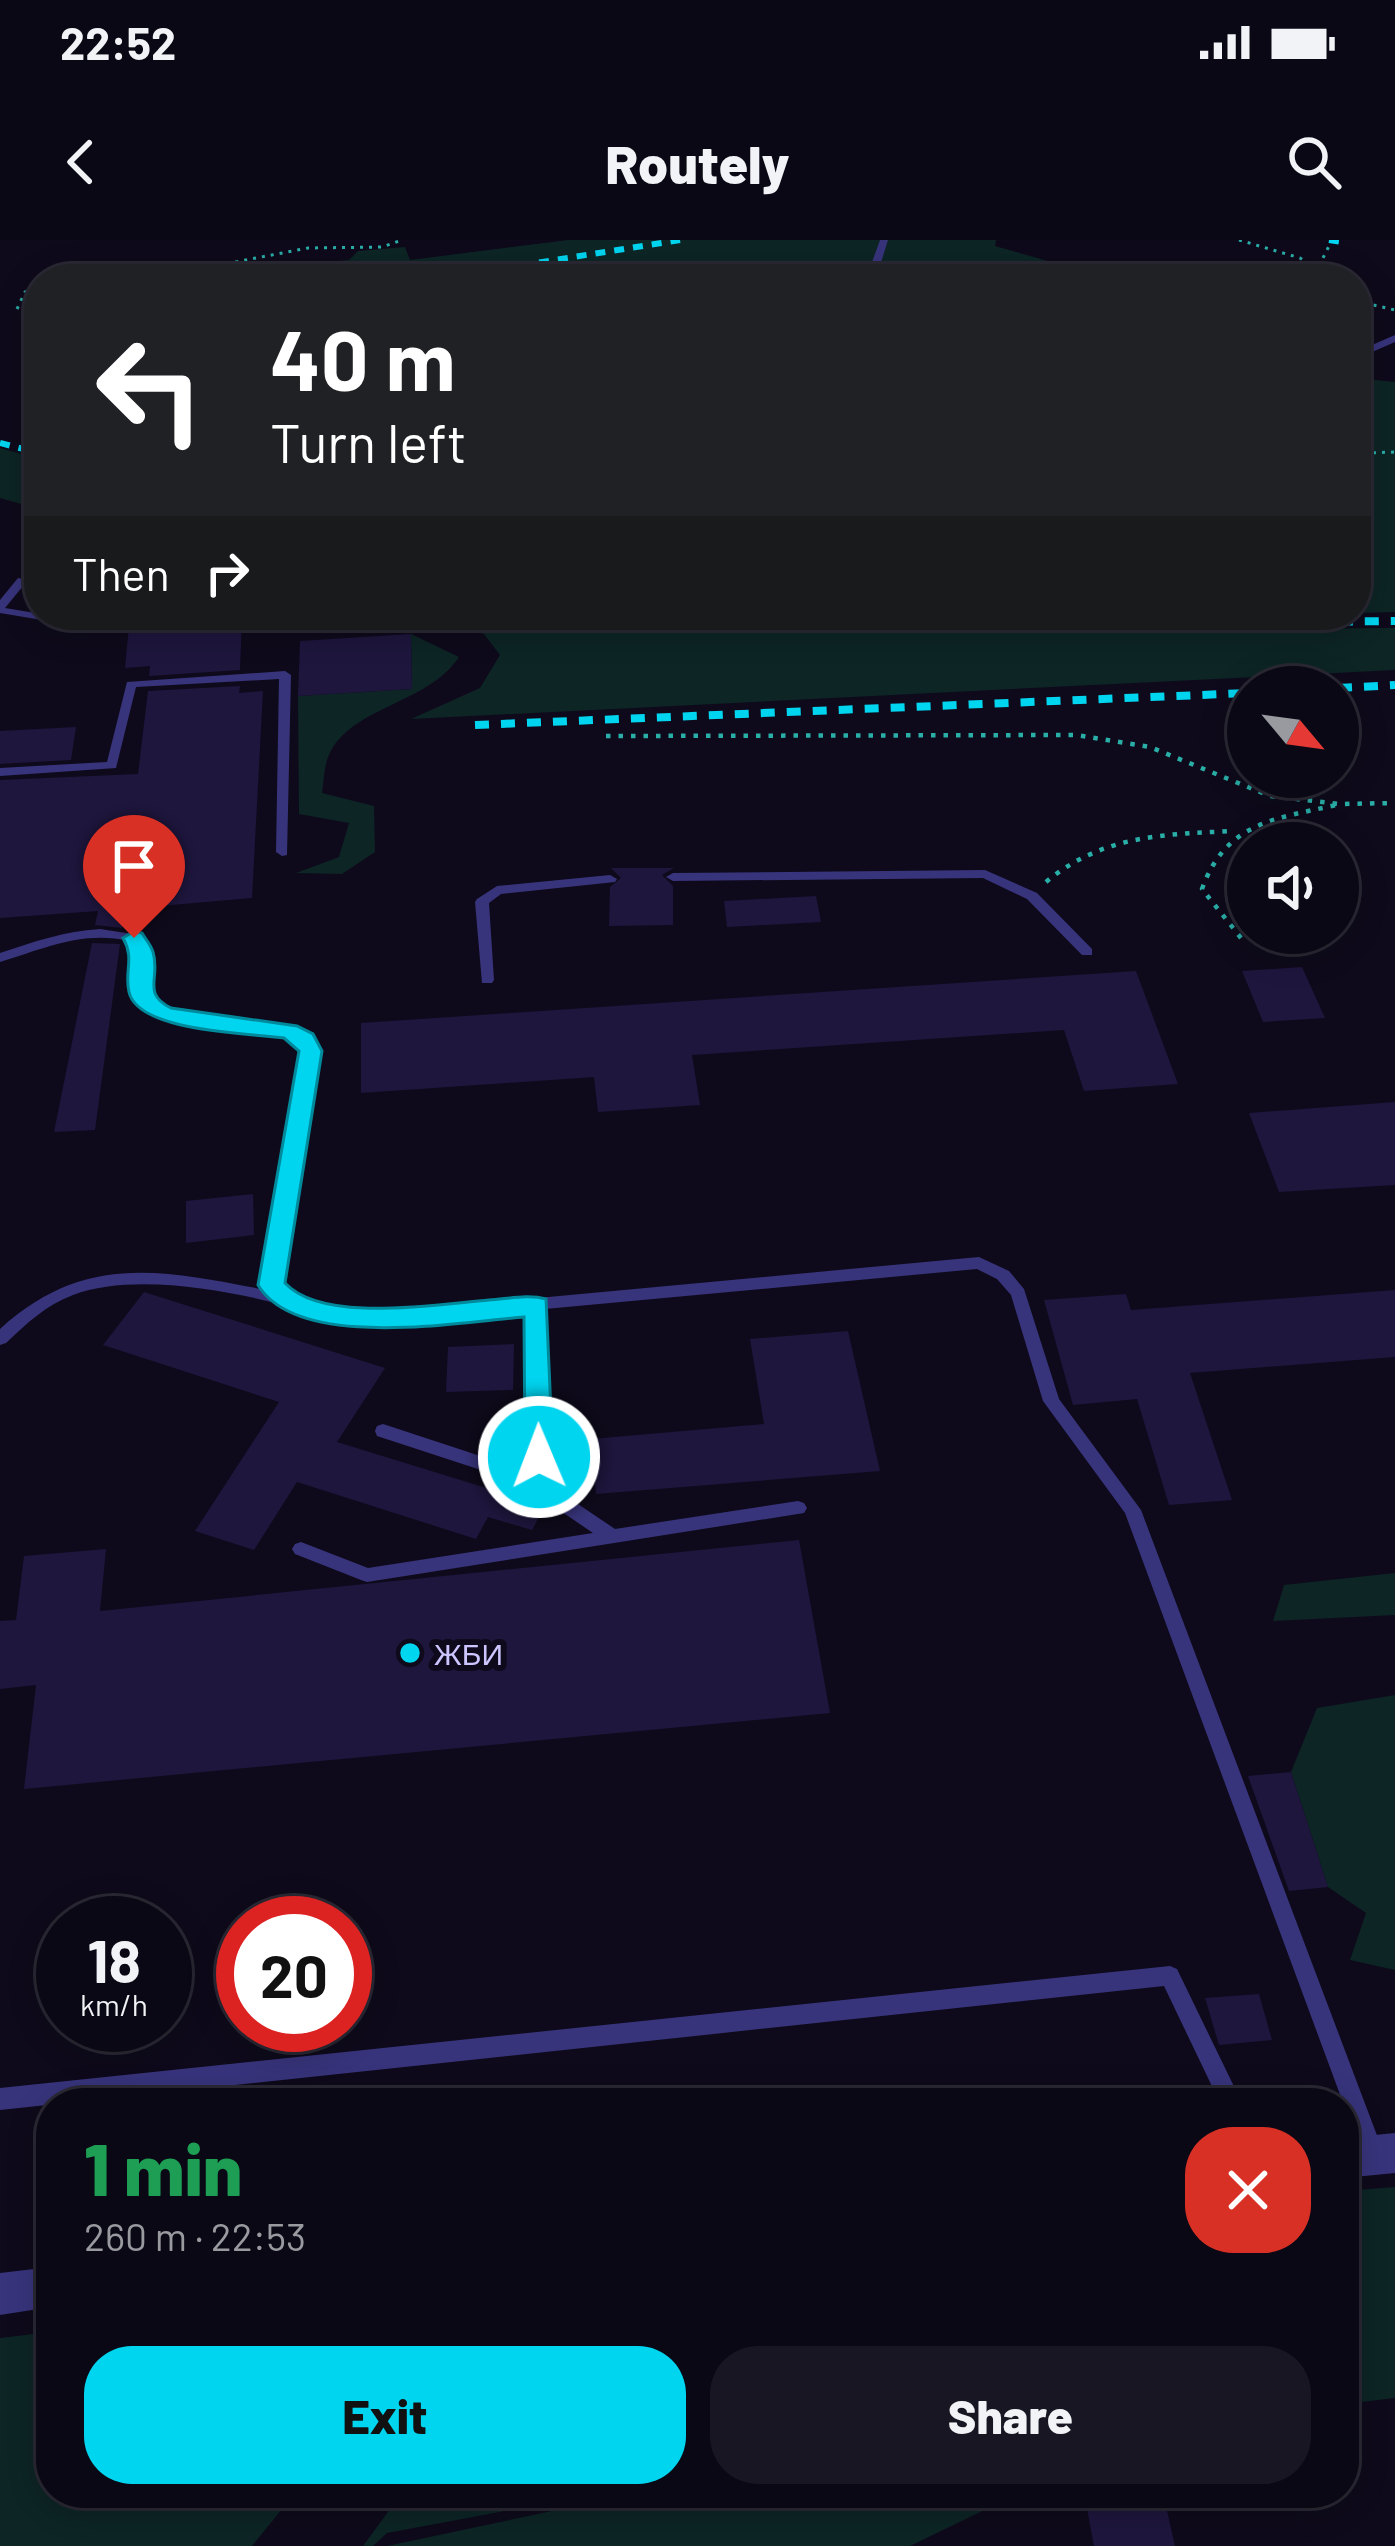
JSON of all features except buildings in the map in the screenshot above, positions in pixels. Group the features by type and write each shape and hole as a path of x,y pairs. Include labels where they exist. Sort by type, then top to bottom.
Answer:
{"street":[{"path":"0,2294 36,2290"}],"lane":[{"path":"0,609 22,580"},
{"path":"0,772 112,765 131,684 285,675 282,852"},
{"path":"674,878 985,874 1032,896 1087,952"},
{"path":"488,980 482,902 497,890 610,879"},
{"path":"0,958 83,933 114,932 134,938 143,953 140,993 150,1006 166,1015 289,1031 305,1040 310,1051 271,1285 284,1299"},
{"path":"0,1339 23,1312 54,1294 97,1280 167,1278 284,1299 334,1315 386,1318 979,1263 1003,1275 1018,1293 1051,1401 1132,1510 1346,2088"},
{"path":"524,1477 539,1457 537,1306"},
{"path":"383,1431 524,1477 610,1535"},
{"path":"302,1549 367,1575 798,1508"},
{"path":"105,2088 1170,1976 1224,2088"},
{"path":"0,2099 36,2095"},
{"path":"1359,2123 1371,2155"}],"path":[{"path":"225,264 308,248 382,247 402,240"},
{"path":"1239,240 1313,264"},
{"path":"1320,264 1330,244"},
{"path":"17,309 24,296"},
{"path":"606,736 1076,735 1150,747 1270,796 1340,804 1395,803"},
{"path":"1273,822 1340,804"},
{"path":"1032,896 1075,856 1123,838 1227,832"},
{"path":"1227,844 1208,864 1202,889 1227,920"}],"green space":[{"path":"568,240 996,240 995,246 1058,264 302,264 349,260 358,251 405,247 410,260"},
{"path":"1371,380 1395,382 1395,612 1371,613"},
{"path":"0,448 24,455 24,505 0,498"},
{"path":"1395,628 1395,670 1227,666 1227,678 411,719 480,688 500,655 484,634 470,630"},
{"path":"411,634 459,657 429,685 354,726 339,739 325,768 322,793 374,806 375,852 342,874 296,873 339,857 349,823 299,814 298,696 412,689"},
{"path":"1395,1573 1395,1615 1273,1621 1284,1585"},
{"path":"1395,1695 1395,1970 1350,1960 1366,1913 1328,1887 1291,1772 1317,1708"},
{"path":"1395,2187 1395,2398 1359,2402 1359,2190"},
{"path":"36,2334 36,2508 283,2508 252,2546 0,2546 0,2338"},
{"path":"391,2508 521,2508 387,2533 373,2546 363,2546"},
{"path":"566,2508 988,2508 910,2546 387,2546"}],"railway":[{"path":"530,264 680,240"},
{"path":"1329,240 1343,242"},
{"path":"0,443 24,449"},
{"path":"1371,621 1395,621"},
{"path":"1359,687 1395,685"},
{"path":"475,725 1227,694"}],"place":[{"name":"ЖБИ","path":"410,1653"}],"route":[{"path":"134,938 143,953 140,993 150,1006 166,1015 289,1031 305,1040 310,1051 271,1285 284,1299 334,1315 386,1318 537,1306 539,1457"}]}
